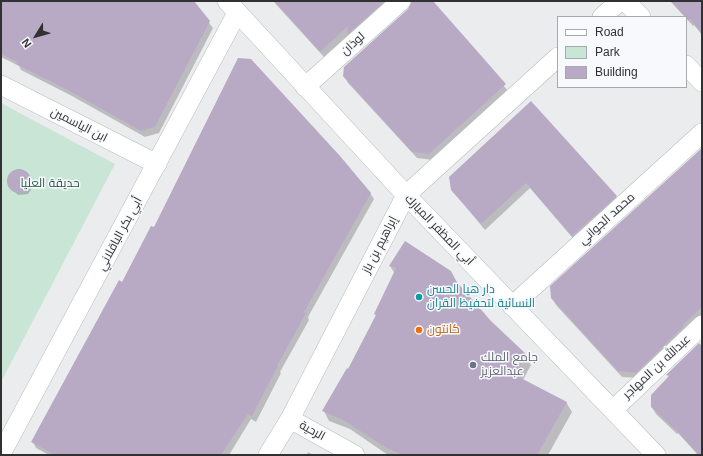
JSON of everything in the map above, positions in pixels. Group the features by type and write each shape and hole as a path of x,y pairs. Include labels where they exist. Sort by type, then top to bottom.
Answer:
{"street":[{"name":"لوذان","path":"305,87 401,1"},
{"path":"603,16 620,1"},
{"path":"626,1 639,16"},
{"name":"أبي المظفر المبارك","path":"232,7 406,195 613,410 651,453"},
{"name":"أبي بكر الباقلاني","path":"4,453 157,164 232,7"},
{"name":"إبراهيم بن باز","path":"268,455 290,419 406,195 557,58"},
{"path":"687,66 702,82"},
{"name":"ابن الياسمين","path":"1,85 157,164"},
{"name":"محمد الجواني","path":"512,306 702,133"},
{"name":"عبدالله بن المهاجر","path":"613,410 702,325"},
{"name":"الرحية","path":"290,419 355,455"}],"green space":[{"name":"حديقة العليا","path":"1,103 115,164 1,382"}],"building":[{"path":"1,1 194,1 210,21 155,127 141,131 68,90 16,64 17,62 1,54"},
{"path":"274,1 385,1 347,35 348,26 320,52"},
{"path":"412,1 433,1 506,84 429,154 412,152 343,76 344,67 408,9"},
{"path":"671,1 702,1 702,34 690,19 688,20 687,16 684,16"},
{"path":"238,58 251,59 340,156 371,193 304,312 306,313 252,416 248,414 221,455 55,455 31,442 119,280 122,282 151,226 154,227"},
{"path":"531,101 617,196 572,236 526,183 481,224 451,190 449,177"},
{"path":"702,148 702,307 636,373 618,371 551,298 550,286"},
{"path":"19,169 27,173 31,181 27,189 19,193 11,189 7,181 11,173"},
{"path":"405,241 451,271 456,281 491,321 526,354 515,375 567,402 537,455 402,455 385,447 343,420 322,411 347,368 348,369 376,315 374,314 396,268 389,266"},
{"path":"699,343 702,346 702,455 699,455 674,428 651,407 651,395 670,375 666,375"}],"place":[{"name":"دار هيا الحسن النسائية لتحفيظ القران","path":"419,297"},
{"name":"كانتون","path":"419,330"},
{"name":"جامع الملك عبدالعزيز","path":"473,365"}]}
